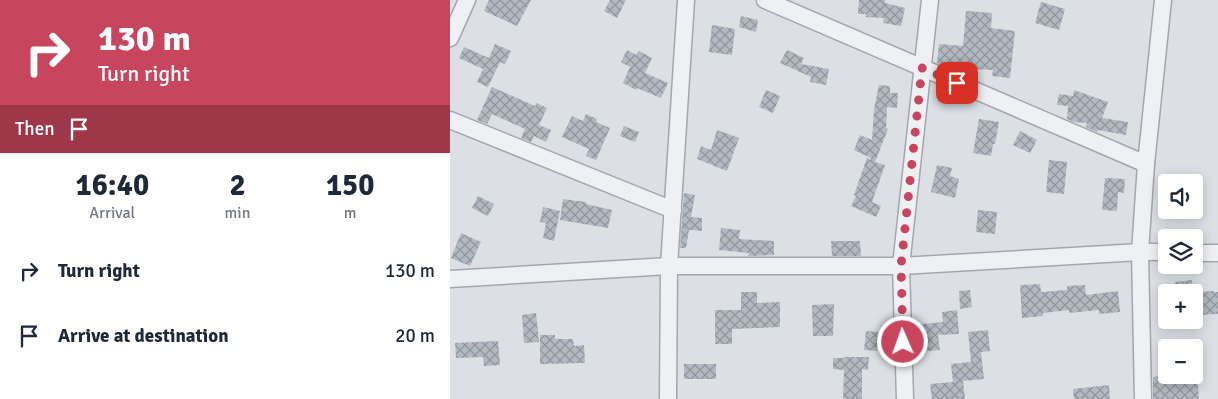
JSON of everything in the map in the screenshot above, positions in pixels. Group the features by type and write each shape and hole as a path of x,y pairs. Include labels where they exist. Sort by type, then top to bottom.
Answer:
{"street":[{"path":"450,38 466,0"},
{"path":"668,399 669,266 686,0"},
{"path":"765,0 1146,164"},
{"path":"905,399 901,266 930,0"},
{"path":"1143,399 1140,252 1146,164 1163,0"},
{"path":"450,120 673,210"},
{"path":"450,279 669,266 901,266 1158,252"},
{"path":"1203,253 1218,253"}],"building":[{"path":"489,0 531,0 517,26 484,11"},
{"path":"610,0 626,0 617,18 604,11"},
{"path":"859,0 885,0 885,3 905,8 901,26 883,23 884,18 866,17 866,14 858,14"},
{"path":"1041,2 1065,9 1059,30 1035,23"},
{"path":"966,11 992,13 991,28 1015,31 1010,78 992,76 993,70 948,68 937,63 939,44 963,46"},
{"path":"741,16 758,20 756,32 739,27"},
{"path":"712,25 735,29 732,55 709,52"},
{"path":"495,44 511,51 505,64 500,62 488,87 477,82 483,69 459,58 464,47 489,58"},
{"path":"627,50 636,55 639,51 652,58 645,73 668,83 661,98 637,88 636,90 623,83 630,67 621,62"},
{"path":"787,50 804,58 801,64 829,69 826,85 810,82 811,77 780,63"},
{"path":"879,85 890,86 890,93 898,93 897,108 887,107 886,128 888,129 875,162 885,165 872,202 881,206 876,217 851,206 856,196 854,195 867,158 871,160 871,158 854,150 860,135 872,140 874,109"},
{"path":"492,87 535,106 537,103 547,108 539,125 551,130 546,142 534,136 531,142 521,138 525,129 492,114 487,124 477,120"},
{"path":"766,90 780,96 773,113 759,107"},
{"path":"1074,90 1108,102 1102,118 1128,122 1126,135 1098,130 1097,132 1086,127 1087,123 1074,122 1067,119 1068,106 1057,105 1059,94 1073,96"},
{"path":"586,114 597,119 596,122 610,128 596,160 586,156 589,149 562,137 572,116 583,121"},
{"path":"979,119 999,122 991,156 973,153"},
{"path":"624,126 639,132 635,142 620,136"},
{"path":"717,130 739,138 727,171 697,159 701,146 711,150"},
{"path":"1020,131 1037,140 1030,153 1013,145"},
{"path":"1049,160 1067,162 1064,194 1046,192"},
{"path":"937,165 952,168 950,176 959,179 955,198 931,192"},
{"path":"1105,178 1125,179 1124,193 1118,192 1117,211 1102,210"},
{"path":"684,193 695,195 691,217 702,218 702,231 689,230 686,248 680,248"},
{"path":"478,196 494,204 488,216 472,208"},
{"path":"563,199 586,202 586,204 612,210 608,228 560,220"},
{"path":"543,207 560,211 554,241 543,238 546,223 540,222"},
{"path":"978,210 997,212 995,234 976,232"},
{"path":"721,228 740,230 739,239 774,241 774,255 748,256 749,253 719,250"},
{"path":"461,233 481,242 470,266 451,258"},
{"path":"831,241 860,241 861,256 832,256"},
{"path":"1192,280 1192,284 1175,284 1175,282"},
{"path":"1040,284 1041,292 1067,290 1067,286 1085,285 1086,295 1118,291 1120,312 1099,314 1099,310 1069,313 1069,310 1043,313 1043,316 1022,318 1020,285"},
{"path":"970,290 972,307 960,309 959,291"},
{"path":"741,292 757,292 757,303 780,302 780,327 732,329 732,344 715,344 715,310 741,310"},
{"path":"1203,292 1218,292 1218,314 1203,315"},
{"path":"834,304 833,336 813,336 812,305"},
{"path":"957,310 959,334 938,335 940,350 917,352 914,325 943,322 942,312"},
{"path":"536,313 539,342 524,343 522,315"},
{"path":"988,330 990,351 981,352 984,379 963,381 965,399 932,399 930,384 953,382 951,364 971,362 968,332"},
{"path":"866,331 878,332 877,351 864,350"},
{"path":"540,335 555,335 555,339 573,339 574,346 584,345 585,363 540,364"},
{"path":"498,341 500,365 484,366 483,357 456,358 455,343"},
{"path":"869,357 868,370 862,369 862,399 843,399 844,370 833,369 833,358"},
{"path":"684,364 716,364 716,379 684,379"},
{"path":"1158,376 1158,384 1198,384 1199,399 1153,399 1153,377"},
{"path":"1109,385 1110,399 1074,399 1073,389"}],"route":[{"path":"903,342 901,266 922,68 957,83"}]}
